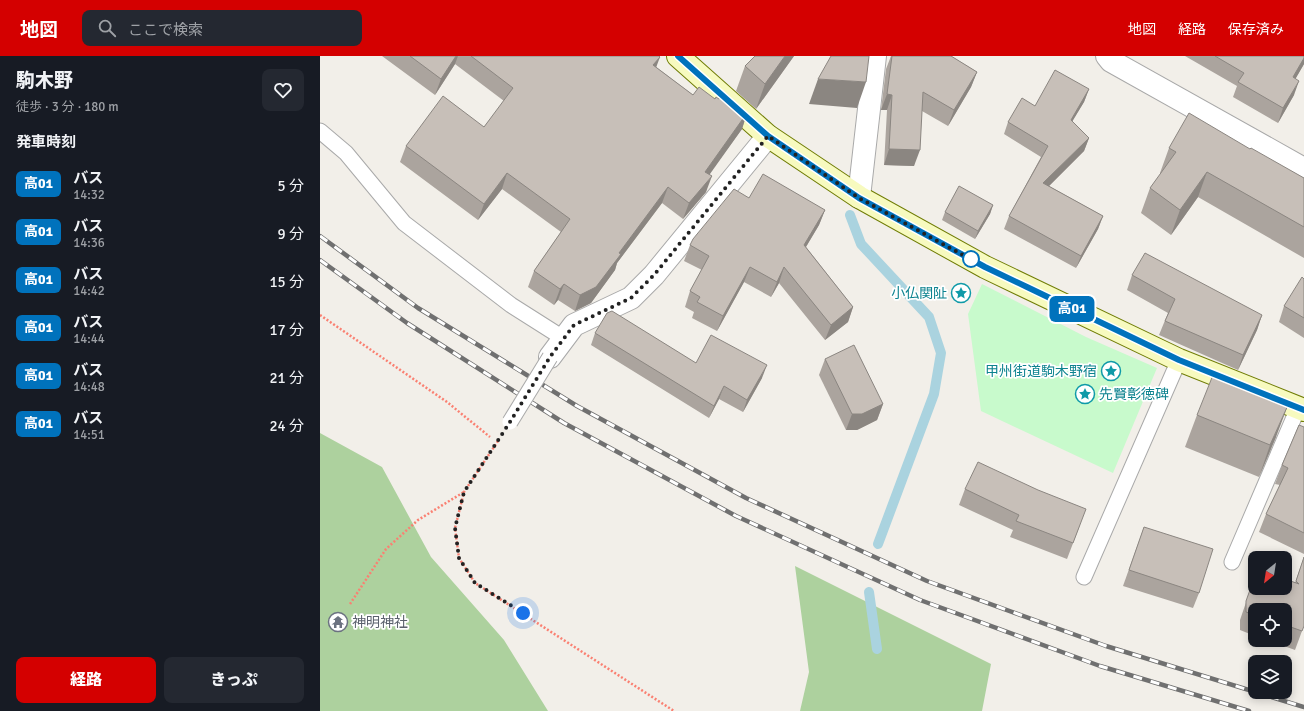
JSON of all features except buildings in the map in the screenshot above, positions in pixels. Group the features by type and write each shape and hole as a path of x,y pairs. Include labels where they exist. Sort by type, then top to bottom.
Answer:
{"main road":[{"path":"678,56 768,136 859,198 985,267 1179,360 1301,409"}],"street":[{"path":"859,198 875,56"},
{"path":"1107,56 1111,61 1304,170"},
{"path":"550,357 574,325 631,298 654,275 768,136"}],"lane":[{"path":"320,131 346,153 404,223 511,305 563,338"},
{"path":"510,422 550,357"},
{"path":"1084,577 1179,360"},
{"path":"1232,562 1301,409"}],"path":[{"path":"320,315 447,402 490,438"},
{"path":"510,422 464,492 455,528 459,558 475,583 674,711"},
{"path":"350,604 386,549 418,520 464,492"}],"green space":[{"path":"982,284 1086,337 1157,368 1113,473 981,411 968,314"},
{"path":"320,433 382,467 431,557 504,640 548,711 320,711"},
{"path":"795,566 991,664 982,711 800,711 809,672"}],"waterway":[{"path":"850,215 861,244 929,317 941,353 934,394 878,544"},
{"path":"869,592 877,649"}],"railway":[{"path":"320,236 418,308 577,406 746,498 927,581 1106,646 1304,707"},
{"path":"320,260 407,323 564,423 736,516 920,600 1100,666 1249,711"}],"bus line":[{"name":"高01","path":"678,56 768,136 859,198 985,267 1179,360 1304,410"}],"place":[{"name":"小仏関阯","path":"961,293"},
{"name":"甲州街道駒木野宿","path":"1111,371"},
{"name":"先賢彰徳碑","path":"1085,394"},
{"name":"神明神社","path":"338,622"}],"route":[{"path":"523,613 475,583 459,558 455,528 464,492 550,357 574,325 631,298 654,275 768,136 859,198 972,260 971,259"}]}
